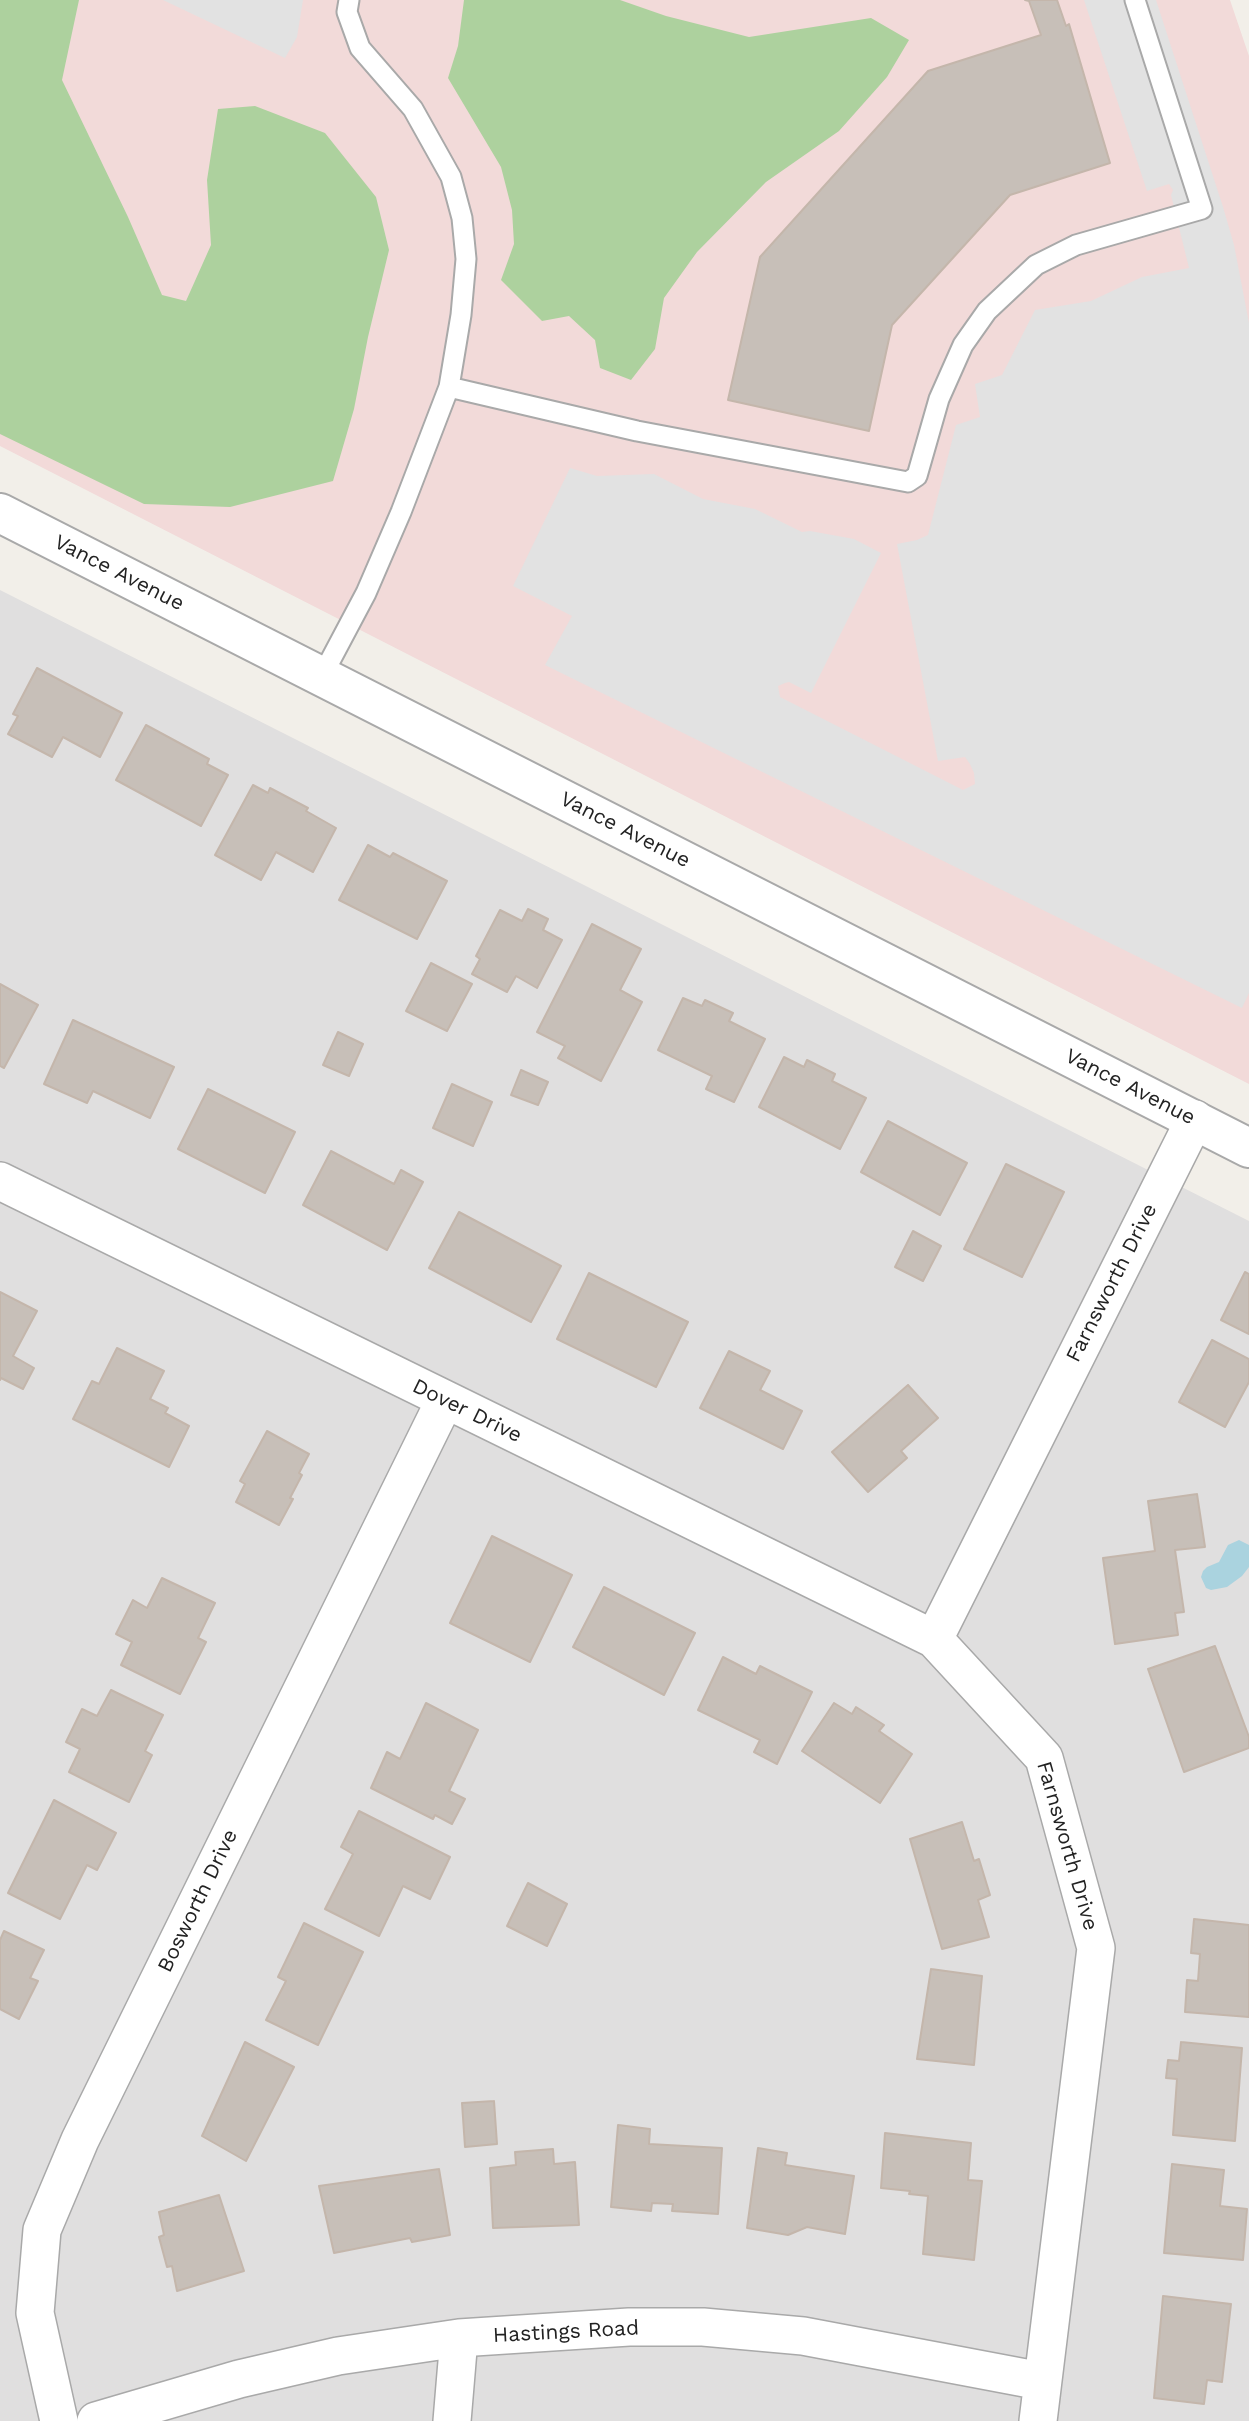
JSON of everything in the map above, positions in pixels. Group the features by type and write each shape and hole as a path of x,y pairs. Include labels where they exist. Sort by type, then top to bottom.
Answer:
{"street":[{"name":"Vance Avenue","path":"0,513 1249,1148"},
{"name":"Farnsworth Drive","path":"1038,2421 1096,1948 1044,1758 934,1639 1195,1119"},
{"name":"Dover Drive","path":"0,1181 934,1639"},
{"name":"Bosworth Drive","path":"59,2421 35,2313 42,2230 80,2140 445,1400"},
{"name":"Hastings Road","path":"96,2421 239,2379 338,2356 459,2338 629,2327 703,2327 803,2336 1041,2381"},
{"path":"452,2421 459,2338"}],"lane":[{"path":"322,676 366,593 401,512 449,387 461,316 465,270 462,218 451,177 413,109 360,48 347,12 349,0"},
{"path":"449,387 637,431 908,482 917,476 939,399 963,345 987,312 1036,265 1076,245 1202,209 1135,0"}],"shaded area":[{"path":"0,0 1230,0 1249,56 1249,1084 0,446"},
{"path":"163,0 303,0 297,37 285,58"},
{"path":"1084,0 1156,0 1234,245 1249,323 1249,993 1242,1008 545,665 572,616 513,586 570,468 597,476 654,474 703,499 755,509 802,532 854,539 881,553 811,693 789,682 778,686 780,697 963,790 975,784 974,773 965,757 938,761 897,544 928,535 956,425 980,417 975,384 1002,375 1035,310 1091,301 1142,277 1189,268 1171,195 1173,190 1169,184 1147,191"},
{"path":"0,590 1249,1221 1249,2421 0,2421"}],"green space":[{"path":"0,0 79,0 62,80 162,295 186,301 211,245 207,180 218,109 255,106 325,133 376,197 389,250 354,409 333,481 230,507 144,504 0,434"},
{"path":"464,0 620,0 666,16 749,37 871,18 909,40 887,77 839,131 766,182 697,252 664,298 655,349 631,380 600,368 595,340 569,316 542,321 501,280 514,244 512,210 501,167 448,78 458,46"}],"water":[{"path":"1239,1540 1249,1545 1249,1567 1227,1587 1211,1590 1206,1588 1201,1577 1203,1571 1219,1562 1228,1545"}],"building":[{"path":"1025,0 1057,0 1066,26 1069,24 1110,163 1010,195 892,325 869,431 728,400 760,257 928,71 1041,35 1029,1"},
{"path":"37,668 122,713 100,757 63,737 52,757 8,734 18,716 13,714"},
{"path":"146,725 209,759 207,764 228,775 201,826 116,780"},
{"path":"253,785 268,793 270,788 308,808 306,811 336,828 313,872 276,852 261,880 215,855"},
{"path":"368,845 390,857 393,853 447,881 417,939 339,900"},
{"path":"528,909 548,919 543,930 562,940 537,988 516,976 507,992 472,974 480,959 476,956 500,910 522,921"},
{"path":"592,924 641,949 620,990 642,1002 601,1081 558,1058 565,1046 537,1032"},
{"path":"431,963 472,984 447,1031 406,1011"},
{"path":"0,984 38,1005 4,1068 0,1066"},
{"path":"683,998 702,1006 705,1000 733,1013 729,1021 765,1039 734,1102 706,1089 712,1076 658,1050"},
{"path":"73,1020 174,1067 150,1118 93,1091 87,1103 44,1084"},
{"path":"338,1032 363,1044 349,1076 323,1065"},
{"path":"784,1057 804,1067 807,1060 835,1074 832,1081 866,1098 840,1149 759,1107"},
{"path":"521,1070 548,1082 538,1105 511,1095"},
{"path":"452,1084 492,1102 473,1146 433,1128"},
{"path":"208,1089 295,1132 265,1193 178,1149"},
{"path":"888,1121 967,1163 940,1215 861,1172"},
{"path":"331,1151 394,1184 401,1170 423,1182 387,1250 303,1205"},
{"path":"1006,1164 1064,1192 1022,1277 964,1249"},
{"path":"459,1212 561,1266 531,1322 429,1268"},
{"path":"913,1231 941,1246 923,1281 895,1267"},
{"path":"1245,1272 1249,1274 1249,1334 1221,1320"},
{"path":"589,1273 688,1322 656,1387 557,1339"},
{"path":"0,1292 37,1311 13,1356 34,1368 23,1389 1,1378 0,1380"},
{"path":"1212,1340 1249,1359 1249,1382 1225,1427 1179,1402"},
{"path":"117,1348 164,1371 150,1399 168,1408 165,1413 189,1426 169,1467 73,1419 92,1381 99,1384"},
{"path":"729,1351 770,1371 760,1390 802,1411 783,1449 700,1408"},
{"path":"908,1385 938,1418 901,1451 907,1458 868,1492 832,1452"},
{"path":"267,1431 309,1454 290,1498 293,1499 279,1525 236,1502 245,1484 240,1481"},
{"path":"1197,1494 1205,1547 1175,1550 1184,1612 1175,1613 1178,1635 1115,1644 1103,1558 1155,1551 1148,1501"},
{"path":"492,1536 572,1575 530,1662 450,1623"},
{"path":"162,1578 215,1603 198,1638 206,1642 180,1694 121,1665 132,1642 116,1634 133,1600 147,1608"},
{"path":"604,1587 695,1633 664,1695 573,1647"},
{"path":"1215,1646 1249,1737 1249,1748 1184,1772 1148,1669"},
{"path":"723,1657 756,1674 760,1666 812,1692 777,1764 754,1752 760,1740 698,1710"},
{"path":"111,1690 163,1715 145,1751 152,1755 129,1802 69,1772 80,1749 66,1742 82,1709 97,1716"},
{"path":"426,1703 478,1730 449,1791 465,1799 452,1824 435,1815 433,1819 371,1788 387,1752 400,1759"},
{"path":"834,1703 852,1714 856,1707 884,1725 879,1731 912,1754 880,1803 802,1751"},
{"path":"54,1800 116,1833 97,1870 87,1865 60,1919 8,1893"},
{"path":"359,1811 450,1857 430,1899 403,1886 379,1936 325,1909 353,1854 341,1847"},
{"path":"962,1822 974,1861 979,1859 990,1895 978,1900 989,1937 942,1949 910,1839"},
{"path":"528,1883 567,1904 547,1946 507,1926"},
{"path":"1194,1919 1249,1925 1249,2017 1185,2012 1187,1980 1198,1981 1200,1954 1191,1953"},
{"path":"304,1923 363,1952 318,2045 266,2020 286,1981 278,1977"},
{"path":"4,1931 44,1950 30,1978 38,1981 19,2019 0,2009 0,1940"},
{"path":"931,1969 982,1976 974,2065 917,2059"},
{"path":"245,2042 294,2067 246,2161 202,2136"},
{"path":"1181,2042 1242,2048 1235,2141 1173,2135 1177,2079 1166,2078 1168,2060 1179,2061"},
{"path":"494,2101 497,2144 465,2147 462,2103"},
{"path":"618,2125 650,2129 649,2144 722,2148 718,2214 672,2211 673,2204 652,2203 651,2211 611,2207"},
{"path":"885,2133 971,2143 968,2180 982,2181 974,2260 923,2254 928,2196 881,2188"},
{"path":"758,2148 787,2153 785,2165 854,2176 845,2234 807,2227 788,2235 747,2228"},
{"path":"553,2149 554,2164 575,2162 579,2225 493,2228 490,2168 516,2165 515,2152"},
{"path":"1172,2164 1224,2170 1220,2206 1247,2209 1243,2260 1164,2253"},
{"path":"439,2169 450,2235 412,2242 410,2238 334,2253 319,2186"},
{"path":"219,2195 244,2271 177,2291 172,2266 167,2267 159,2237 164,2235 159,2212"},
{"path":"1163,2296 1231,2304 1222,2382 1207,2380 1204,2404 1154,2398"}]}
